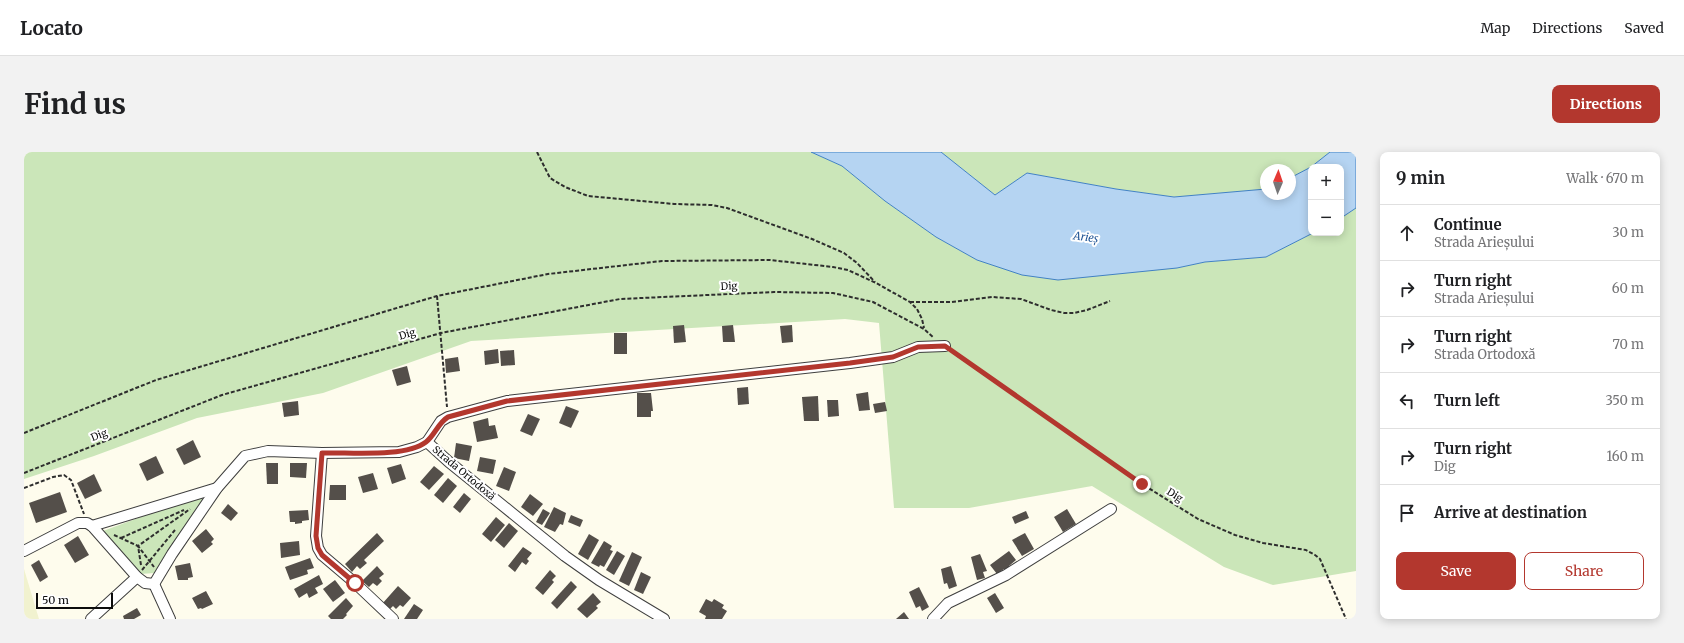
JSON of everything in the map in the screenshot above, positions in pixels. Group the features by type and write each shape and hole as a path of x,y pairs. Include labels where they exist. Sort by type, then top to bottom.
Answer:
{"street":[{"path":"427,442 441,421 448,417 507,401 850,363 893,357 918,347 945,346"},
{"name":"Strada Ortodoxă","path":"154,584 172,554 217,488 245,456 268,451 322,453 399,452 417,447 427,442 449,462 565,556 599,580 664,619"},
{"path":"322,453 316,536 318,548 322,555 355,583 393,619"},
{"path":"24,550 78,524 89,525 217,488"},
{"path":"933,619 948,603 1006,575 1111,509"},
{"path":"89,525 139,574 145,583 154,584 170,619"},
{"path":"91,619 139,574"}],"path":[{"path":"537,152 550,178 565,187 588,196 674,204 712,205 727,208 812,239 844,253 876,283"},
{"path":"24,433 156,380 437,296 548,274 662,261 778,261 833,267 848,270 876,283 910,302 917,309 922,319 924,329"},
{"name":"Dig","path":"24,473 222,395 441,333 620,299 774,292 833,293 873,302 924,329 945,346 1142,484 1198,519 1235,535 1263,543 1306,550 1315,555 1320,559 1346,619"},
{"path":"437,296 448,417"},
{"path":"910,302 952,302 992,297 1021,299 1064,313 1087,310 1110,302"},
{"path":"24,488 52,477 64,475 71,480 89,525"},
{"path":"167,513 191,507"},
{"path":"188,515 191,507"},
{"path":"121,538 191,507"},
{"path":"138,546 191,507"},
{"path":"139,574 178,526"},
{"path":"108,532 138,546 157,570 139,574"},
{"path":"138,546 139,574"}],"green space":[{"path":"24,152 811,152 842,166 885,201 936,237 977,260 1177,268 1205,262 1266,257 1308,236 1344,236 1344,216 1356,208 1356,571 1273,585 1224,567 1092,486 969,508 894,508 879,323 845,319 471,341 323,393 197,418 94,456 24,479"},
{"path":"941,152 1330,152 1315,164 1308,164 1308,169 1296,175 1296,164 1260,164 1260,190 1174,197 1116,189 1027,173 995,195"},
{"path":"208,495 155,573 140,574 103,531 149,514"},
{"path":"24,569 39,619 24,619"}],"water":[{"name":"Arieș","path":"811,152 941,152 995,195 1027,173 1116,189 1174,197 1260,190 1260,200 1296,200 1296,175 1308,169 1308,236 1266,257 1205,262 1177,268 1058,280 1022,275 977,260 936,237 885,201 842,166"},
{"path":"1330,152 1356,152 1356,208 1344,216 1344,164 1315,164"}],"building":[{"path":"684,325 686,342 674,343 673,326"},
{"path":"733,325 735,342 723,342 722,326"},
{"path":"792,325 793,342 782,343 780,326"},
{"path":"614,333 627,333 627,354 614,354"},
{"path":"498,349 499,363 485,365 484,351"},
{"path":"514,350 515,365 501,366 500,351"},
{"path":"458,357 460,371 446,373 445,359"},
{"path":"407,366 411,382 397,386 392,370"},
{"path":"748,387 749,404 738,405 737,388"},
{"path":"868,392 870,410 859,411 856,394"},
{"path":"637,393 651,393 653,411 651,411 651,417 637,417"},
{"path":"818,396 819,421 804,421 802,397"},
{"path":"827,400 838,400 839,416 828,417"},
{"path":"298,401 299,415 284,417 282,403"},
{"path":"885,402 887,411 875,413 873,404"},
{"path":"566,406 579,411 571,428 559,423"},
{"path":"528,414 540,419 532,436 520,431"},
{"path":"488,418 489,426 495,425 498,438 477,442 473,422"},
{"path":"193,440 201,457 184,465 176,449"},
{"path":"456,443 472,446 469,461 454,458"},
{"path":"156,456 164,473 147,481 139,464"},
{"path":"480,457 496,460 493,474 477,471"},
{"path":"266,463 278,463 278,484 267,484"},
{"path":"290,463 307,463 306,478 290,477"},
{"path":"401,464 406,479 392,484 387,468"},
{"path":"434,466 444,474 429,490 420,482"},
{"path":"504,467 516,472 509,491 496,486"},
{"path":"373,473 378,489 363,493 358,477"},
{"path":"94,474 102,491 85,499 77,483"},
{"path":"448,478 457,486 443,503 434,495"},
{"path":"330,485 346,485 346,500 329,500"},
{"path":"60,492 67,512 36,523 29,503"},
{"path":"464,493 471,499 460,513 453,507"},
{"path":"530,494 543,504 533,516 521,507"},
{"path":"228,504 238,513 231,521 221,513"},
{"path":"554,507 566,513 563,525 560,524 555,532 544,527"},
{"path":"543,509 550,513 542,525 536,522"},
{"path":"1067,509 1076,524 1063,532 1054,517"},
{"path":"308,510 309,520 295,524 295,522 290,522 289,511"},
{"path":"1026,511 1029,518 1015,524 1012,517"},
{"path":"571,515 583,520 580,527 568,522"},
{"path":"496,517 505,525 491,542 482,534"},
{"path":"509,523 518,531 504,548 495,540"},
{"path":"206,529 214,539 211,542 213,544 202,553 192,541"},
{"path":"377,533 384,541 364,560 367,563 360,569 357,566 352,572 345,564"},
{"path":"1025,533 1034,549 1022,556 1012,540"},
{"path":"589,534 599,540 588,560 578,554"},
{"path":"78,536 89,555 75,563 64,545"},
{"path":"299,541 300,555 281,558 280,543"},
{"path":"604,541 612,546 610,550 613,551 604,567 600,565 599,567 591,563"},
{"path":"523,547 532,553 527,559 529,561 526,565 522,562 515,572 508,566"},
{"path":"617,551 625,556 614,575 606,570"},
{"path":"1009,551 1016,560 1005,571 1004,569 997,574 990,565"},
{"path":"632,552 642,557 629,586 619,581"},
{"path":"980,554 987,571 983,572 985,578 977,580 971,557"},
{"path":"310,558 314,568 307,570 308,574 290,580 285,567"},
{"path":"39,560 48,577 40,582 31,565"},
{"path":"190,563 193,577 188,578 188,580 178,580 175,566"},
{"path":"377,566 384,574 379,578 382,581 377,586 373,583 369,587 362,581"},
{"path":"951,566 957,586 949,589 947,583 944,584 941,569"},
{"path":"550,570 556,576 552,580 554,582 543,595 535,588"},
{"path":"641,572 651,577 643,594 634,590"},
{"path":"319,575 323,584 315,588 318,593 309,598 307,593 299,598 294,589"},
{"path":"335,580 345,593 333,602 323,589"},
{"path":"571,581 577,587 557,609 551,603"},
{"path":"398,586 411,598 403,607 400,605 396,609 393,606 389,610 382,604"},
{"path":"919,587 929,607 922,611 920,606 916,608 909,592"},
{"path":"206,591 213,604 202,609 198,609 192,598"},
{"path":"593,593 601,602 596,606 598,608 587,618 577,609"},
{"path":"995,593 1004,608 996,613 987,598"},
{"path":"346,598 353,606 346,614 347,615 343,619 331,619 328,616"},
{"path":"706,599 712,602 714,599 724,605 722,608 727,611 722,619 705,619 706,616 699,612"},
{"path":"414,604 423,610 417,619 404,619"},
{"path":"137,608 141,615 134,619 124,619 123,616"},
{"path":"904,612 909,619 896,619"}],"route":[{"path":"355,583 322,555 318,548 316,536 322,453 399,452 417,447 427,442 441,421 448,417 469,410 507,401 850,363 893,357 918,347 945,346 1142,484"}]}
